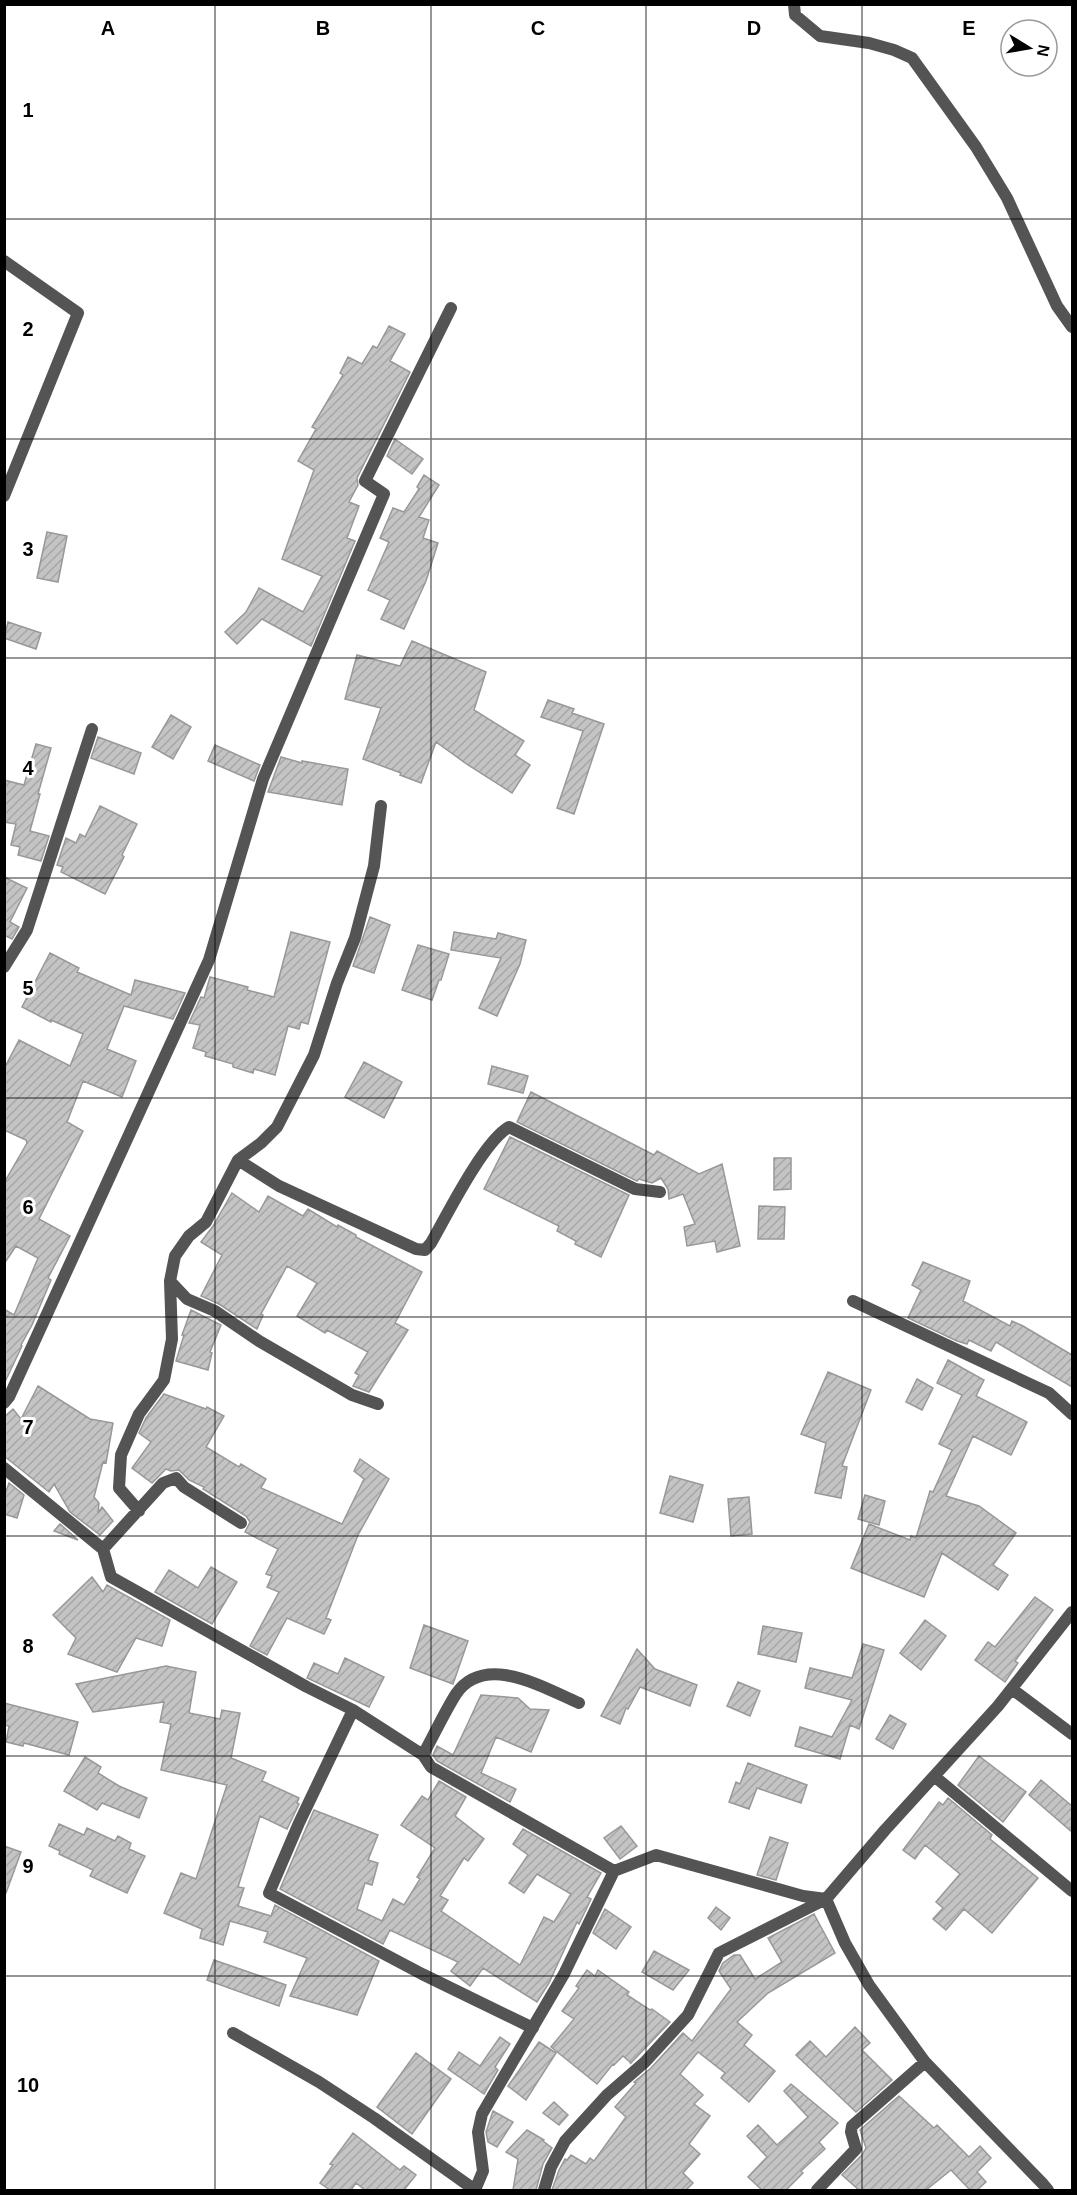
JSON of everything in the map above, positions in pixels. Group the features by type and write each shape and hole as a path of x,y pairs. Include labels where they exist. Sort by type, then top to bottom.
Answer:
{"street":[{"path":"794,4 795,15 820,36 869,43 912,58 957,120 1007,198 1057,306 1072,327"},
{"path":"4,261 78,313 4,496"},
{"path":"4,1403 9,1397 209,960 263,779 384,494 365,481 451,308"},
{"path":"4,967 27,930 92,729"},
{"path":"138,1511 119,1488 121,1455 139,1414 164,1380 172,1339 170,1281 175,1256 189,1236 206,1222 238,1160 261,1143 277,1127 314,1056 337,983 355,938 374,866 381,806"},
{"path":"238,1160 279,1186 416,1249 425,1250 431,1244 460,1191 490,1145 501,1132 509,1127 635,1189 660,1192"},
{"path":"170,1281 187,1299 215,1311 259,1341 352,1395 378,1404"},
{"path":"853,1301 1049,1393 1072,1414"},
{"path":"4,1468 104,1549 111,1576 307,1687 353,1710 423,1755 431,1767 614,1871"},
{"path":"104,1549 164,1483 176,1478 184,1487 241,1523"},
{"path":"544,2190 551,2167 565,2141 607,2095 645,2062 688,2015 719,1953 826,1899 1012,1689 1072,1612"},
{"path":"423,1755 457,1693 471,1679 488,1674 518,1677 579,1703"},
{"path":"1012,1689 1072,1734"},
{"path":"353,1710 299,1823 269,1893 422,1974 533,2028"},
{"path":"934,1776 1072,1891"},
{"path":"233,2033 319,2082 475,2190 483,2171 478,2132 482,2114 564,1974 614,1871 656,1855 803,1896 826,1899"},
{"path":"826,1899 845,1943 869,1985 925,2062 1048,2190"},
{"path":"817,2190 856,2149 851,2132 852,2126 925,2062"}],"building":[{"path":"389,326 405,334 390,361 410,372 357,478 358,485 349,502 359,506 347,538 355,541 311,646 262,619 237,644 225,632 246,612 259,588 303,612 322,576 282,559 314,470 298,461 316,429 312,427 343,375 340,373 348,357 362,364 373,346 377,348"},
{"path":"395,439 423,459 412,474 387,456"},
{"path":"424,475 439,485 419,517 429,520 423,538 438,543 426,581 404,629 381,619 390,600 368,590 389,542 380,538 393,508 404,512 419,489 417,487"},
{"path":"47,532 67,536 58,582 37,578"},
{"path":"8,622 41,633 36,649 4,638"},
{"path":"412,641 486,672 474,710 524,741 515,755 530,765 512,793 436,742 421,783 363,759 381,708 345,699 357,655 400,666"},
{"path":"548,700 574,709 572,713 604,724 574,814 557,808 583,731 541,717"},
{"path":"171,715 191,727 173,759 152,747"},
{"path":"98,737 141,753 134,774 91,758"},
{"path":"36,744 51,748 30,831 49,836 41,861 18,855 20,847 11,845 16,824 4,822 4,780 24,785"},
{"path":"215,745 260,765 254,781 208,761"},
{"path":"281,757 302,763 302,761 348,769 342,805 268,792"},
{"path":"100,806 137,824 122,855 124,857 105,894 61,872 63,867 57,865 66,838 76,843 80,834 85,837"},
{"path":"4,877 27,888 10,922 19,927 12,939 4,935"},
{"path":"370,917 390,925 374,973 353,966"},
{"path":"291,932 330,942 308,1024 301,1022 299,1029 288,1026 275,1075 254,1069 253,1073 233,1067 233,1064 205,1056 206,1052 193,1048 200,1025 189,1023 201,997 204,998 210,977 274,997"},
{"path":"454,932 496,939 498,933 526,940 520,964 497,1016 479,1008 501,958 451,950"},
{"path":"418,945 449,954 432,1000 402,990"},
{"path":"50,953 79,968 77,972 131,995 135,980 185,993 173,1019 124,1006 107,1049 136,1061 122,1097 83,1081 67,1122 83,1131 39,1219 70,1236 48,1278 51,1280 4,1384 4,1309 14,1315 38,1258 16,1246 4,1264 4,1183 27,1143 26,1140 4,1130 4,1069 19,1040 70,1066 83,1034 51,1020 51,1022 22,1007"},
{"path":"364,1062 402,1082 384,1118 345,1097"},
{"path":"492,1066 528,1076 523,1093 488,1084"},
{"path":"531,1092 654,1155 657,1151 699,1174 722,1164 740,1246 717,1252 715,1241 687,1246 684,1227 695,1224 683,1194 669,1199 668,1189 661,1178 652,1183 639,1179 637,1181 517,1122"},
{"path":"510,1137 629,1195 601,1257 575,1244 576,1241 557,1231 559,1226 484,1189"},
{"path":"774,1158 791,1158 791,1189 774,1190"},
{"path":"232,1193 259,1212 268,1196 303,1216 308,1209 422,1272 395,1323 408,1330 369,1392 353,1386 359,1375 355,1373 368,1352 327,1330 325,1333 297,1316 317,1283 287,1266 261,1314 263,1315 257,1329 219,1304 201,1296 222,1255 201,1242"},
{"path":"759,1206 785,1207 784,1239 758,1239"},
{"path":"923,1262 970,1281 963,1301 1010,1326 1012,1321 1023,1326 1072,1355 1072,1387 996,1342 991,1351 969,1340 967,1344 957,1341 908,1318 921,1290 912,1285"},
{"path":"191,1310 221,1325 210,1352 212,1353 208,1370 176,1361"},
{"path":"948,1360 984,1380 976,1396 1027,1422 1011,1455 973,1436 946,1496 979,1506 1016,1533 993,1565 1008,1575 998,1590 942,1553 924,1597 851,1568 869,1524 910,1540 911,1536 916,1538 930,1491 933,1492 952,1450 939,1444 962,1395 937,1383"},
{"path":"828,1372 871,1390 842,1466 847,1467 841,1498 815,1493 826,1443 801,1434"},
{"path":"917,1379 933,1388 922,1410 906,1402"},
{"path":"38,1386 90,1419 113,1423 106,1463 103,1462 94,1497 99,1503 98,1513 102,1507 113,1521 100,1535 70,1512 54,1484 49,1492 4,1456 4,1417 13,1409 21,1419"},
{"path":"164,1394 206,1409 207,1407 224,1416 206,1447 239,1467 241,1464 266,1479 261,1488 342,1524 364,1479 354,1471 360,1459 389,1479 358,1535 326,1618 331,1620 324,1634 287,1618 267,1655 250,1646 279,1592 267,1587 272,1576 266,1574 278,1549 245,1532 250,1522 246,1516 203,1489 204,1487 189,1480 179,1470 166,1469 152,1483 132,1468 151,1442 139,1433 146,1418"},
{"path":"670,1476 703,1485 693,1522 660,1513"},
{"path":"9,1483 24,1495 17,1518 4,1514 4,1497"},
{"path":"865,1495 885,1501 879,1525 858,1519"},
{"path":"749,1497 752,1534 731,1536 728,1499"},
{"path":"60,1524 78,1540 54,1531"},
{"path":"211,1567 237,1582 212,1624 155,1592 169,1570 198,1588"},
{"path":"92,1577 103,1592 107,1585 170,1620 162,1646 136,1638 117,1672 68,1654 76,1638 53,1615"},
{"path":"1035,1597 1053,1610 1015,1661 1018,1663 1005,1682 975,1660 988,1642 995,1647"},
{"path":"925,1620 946,1636 921,1670 900,1653"},
{"path":"424,1625 468,1641 453,1684 410,1668"},
{"path":"763,1626 802,1633 796,1662 758,1654"},
{"path":"863,1644 884,1650 859,1729 850,1725 840,1759 795,1746 800,1727 832,1737 852,1700 805,1688 810,1668 852,1678"},
{"path":"637,1649 655,1669 697,1685 690,1706 640,1687 628,1709 626,1708 620,1724 601,1716"},
{"path":"345,1658 384,1677 369,1707 307,1678 314,1663 338,1674"},
{"path":"166,1666 196,1672 189,1713 220,1719 222,1710 240,1713 231,1758 266,1772 262,1781 299,1798 297,1803 299,1804 287,1829 260,1816 238,1887 244,1888 238,1906 271,1916 275,1905 379,1961 357,2015 290,1996 307,1958 264,1942 268,1932 230,1921 223,1945 200,1938 202,1929 164,1913 181,1873 196,1879 227,1785 161,1770 171,1724 160,1722 164,1702 93,1712 76,1684"},
{"path":"738,1682 760,1691 750,1716 727,1706"},
{"path":"481,1695 518,1698 530,1709 549,1710 531,1752 496,1737 481,1773 516,1789 510,1802 437,1761 433,1755 437,1746 453,1755"},
{"path":"4,1703 78,1722 69,1755 24,1743 23,1746 6,1742 9,1726 4,1725"},
{"path":"890,1715 906,1724 893,1749 876,1739"},
{"path":"979,1756 1026,1792 1003,1822 958,1785"},
{"path":"85,1757 101,1767 98,1773 119,1786 147,1798 139,1818 102,1803 97,1810 64,1791"},
{"path":"748,1763 807,1785 801,1803 757,1788 749,1809 729,1802 736,1782 740,1784"},
{"path":"1041,1780 1072,1806 1072,1832 1029,1795"},
{"path":"439,1781 466,1797 455,1816 484,1839 468,1861 464,1858 440,1896 448,1900 441,1911 520,1965 544,1917 554,1922 571,1894 537,1874 524,1893 509,1883 528,1855 513,1844 523,1829 601,1873 587,1897 591,1899 579,1924 577,1922 549,1983 537,2002 483,1968 470,1986 451,1971 458,1962 390,1930 383,1944 280,1889 314,1810 378,1835 368,1860 378,1863 372,1885 365,1883 357,1909 382,1921 393,1899 404,1905 420,1879 417,1877 435,1848 401,1825 422,1796 428,1800"},
{"path":"948,1798 992,1835 990,1839 1038,1878 992,1933 964,1909 946,1930 933,1919 943,1908 936,1902 960,1874 925,1845 915,1859 903,1850 939,1802 943,1805"},
{"path":"59,1824 84,1835 87,1828 115,1841 118,1836 131,1843 129,1849 145,1856 127,1893 90,1876 93,1870 59,1854 60,1851 49,1846"},
{"path":"621,1826 637,1846 620,1859 604,1838"},
{"path":"770,1837 788,1843 776,1880 757,1875"},
{"path":"4,1846 21,1852 6,1893 4,1893"},
{"path":"716,1907 730,1918 721,1930 708,1918"},
{"path":"605,1909 631,1927 616,1949 593,1933"},
{"path":"814,1914 835,1953 768,1993 737,2022 752,2035 744,2045 775,2071 749,2102 721,2078 725,2073 698,2052 680,2074 703,2095 694,2104 710,2116 689,2144 700,2154 683,2173 693,2183 686,2190 552,2190 565,2159 567,2160 571,2155 586,2164 590,2158 594,2161 626,2117 615,2107 636,2083 634,2082 651,2068 683,2033 692,2041 731,1989 719,1971 723,1963 734,1955 740,1955 755,1979 782,1962 768,1938"},
{"path":"654,1951 689,1970 673,1990 642,1972"},
{"path":"214,1960 286,1985 279,2006 207,1980"},
{"path":"587,1970 595,1976 598,1970 629,1992 627,1995 670,2022 631,2063 623,2056 613,2064 597,2084 551,2047 574,2019 562,2011 579,1988 576,1986"},
{"path":"855,2027 870,2043 862,2050 892,2080 856,2112 796,2055 810,2041 826,2057"},
{"path":"500,2037 510,2044 495,2067 498,2070 484,2094 448,2069 459,2052 480,2066"},
{"path":"539,2042 556,2053 526,2100 508,2086"},
{"path":"416,2053 451,2079 412,2134 377,2107"},
{"path":"791,2084 838,2123 819,2142 825,2149 801,2171 803,2173 786,2190 762,2190 748,2177 767,2157 747,2136 758,2125 777,2145 808,2117 784,2091"},
{"path":"899,2096 934,2128 937,2125 969,2157 980,2146 991,2158 977,2172 986,2182 977,2190 970,2190 951,2170 926,2190 859,2190 842,2175 866,2148 860,2130"},
{"path":"554,2102 568,2115 559,2125 543,2113"},
{"path":"493,2111 513,2122 497,2147 488,2142 486,2132"},
{"path":"527,2130 544,2140 552,2148 543,2164 536,2190 513,2190 518,2159 506,2152"},
{"path":"353,2133 400,2170 404,2166 416,2175 404,2190 365,2190 356,2183 351,2190 330,2190 320,2183 333,2165 330,2164"}]}
